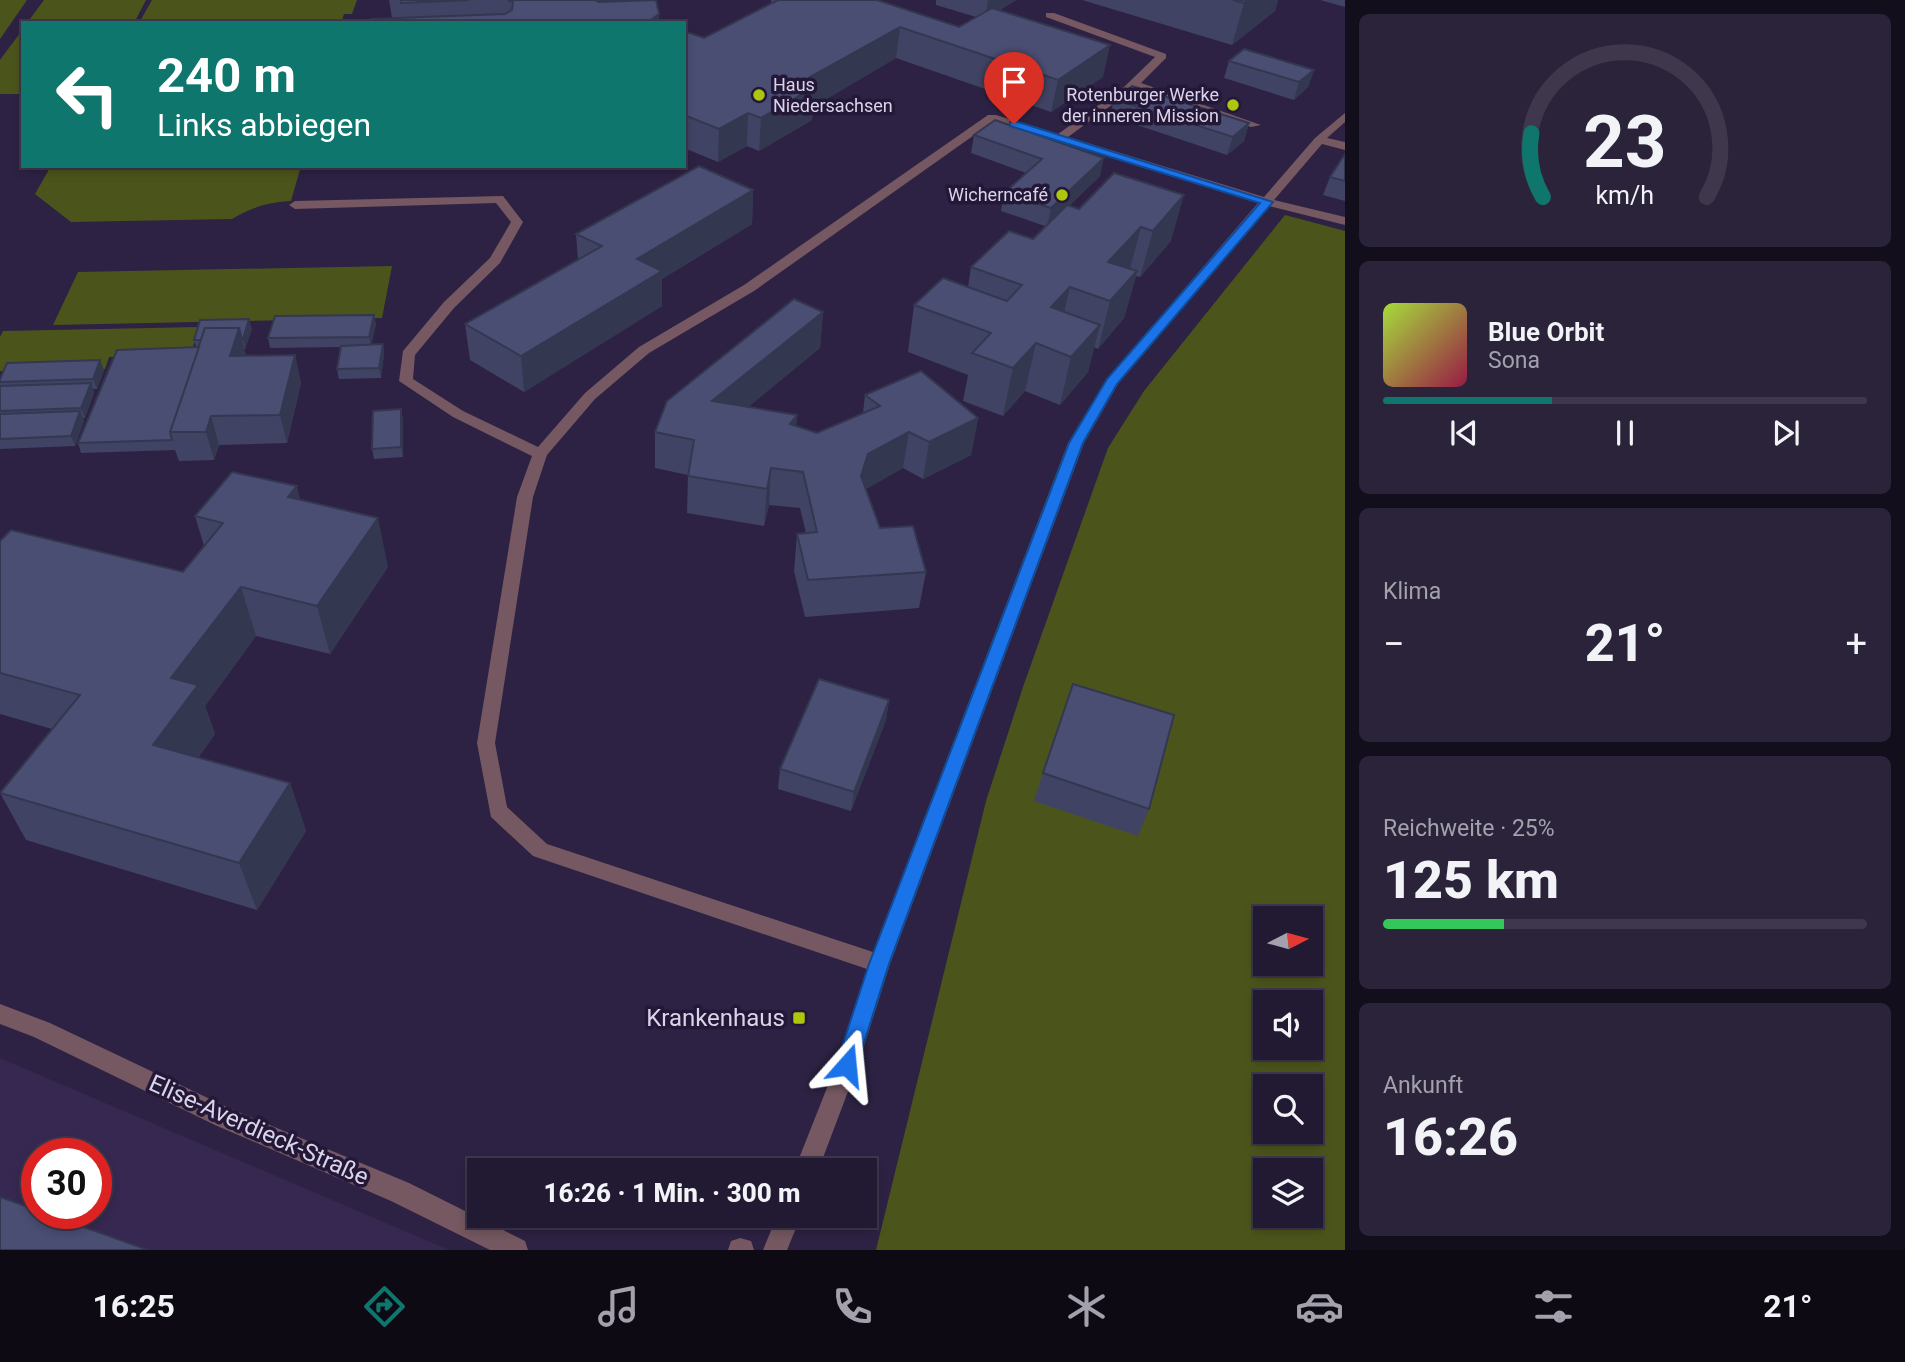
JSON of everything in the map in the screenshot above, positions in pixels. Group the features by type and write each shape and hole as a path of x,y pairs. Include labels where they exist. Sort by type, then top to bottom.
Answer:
{"street":[{"path":"1050,15 1162,55 1134,84 1059,138"},
{"path":"1134,84 1255,125"},
{"path":"811,1158 847,1065 879,964 1076,443 1112,382 1319,140 1345,116"},
{"path":"879,964 540,850 498,811 486,743 525,497 540,454 590,396 644,350 749,288 992,117 1267,202 1345,221"},
{"path":"1319,140 1345,146"},
{"path":"295,205 499,199 517,222 495,260 449,305 408,354 405,381 458,415 540,454"},
{"name":"Elise-Averdieck-Straße","path":"0,1014 42,1030 223,1117 400,1192 516,1250"},
{"path":"775,1250 784,1228"}],"shaded area":[{"path":"0,1058 449,1250 0,1250"}],"green space":[{"path":"0,0 27,0 0,39"},
{"path":"44,0 146,0 135,21 28,21"},
{"path":"152,0 357,0 352,14 344,14 342,21 140,21"},
{"path":"21,32 21,94 0,94 0,60"},
{"path":"50,168 300,168 291,201 261,206 232,219 71,222 35,194"},
{"path":"1285,215 1345,231 1345,1250 876,1250 986,801 1023,687 1108,448 1144,391"},
{"path":"392,266 382,318 53,325 78,272"},
{"path":"200,327 190,355 109,357 105,369 0,371 0,337 3,331"}],"building":[{"path":"401,0 469,0 401,3"},
{"path":"508,0 656,0 659,14 650,21 370,21 505,14 512,10 513,2"},
{"path":"778,0 877,0 959,27 992,8 1110,45 1058,80 900,27 801,82 814,87 761,118 748,113 719,129 686,116 686,32 704,38"},
{"path":"1244,49 1314,70 1299,82 1229,61"},
{"path":"1132,86 1249,123 1233,137 1114,99"},
{"path":"995,120 1104,158 1051,208 1004,193 1042,159 974,135"},
{"path":"1345,154 1345,181 1330,177"},
{"path":"699,166 753,190 637,259 662,271 521,356 465,324 602,246 576,234"},
{"path":"1114,173 1184,195 1153,231 1141,227 1108,262 1137,271 1110,301 1070,287 1051,307 1100,325 1071,357 1036,343 1013,368 972,353 991,333 914,305 943,278 1007,301 1022,285 971,267 1009,231 1033,239 1067,205 1079,209"},
{"path":"794,299 823,312 712,401 797,415 790,424 817,433 880,406 865,395 921,371 978,418 929,442 909,432 868,454 861,476 880,528 913,526 926,572 808,580 797,534 817,532 803,472 771,468 767,489 688,476 694,440 655,432 667,401"},
{"path":"374,315 369,337 268,338 275,316"},
{"path":"249,319 243,339 239,328 205,328 201,340 194,340 200,320"},
{"path":"205,328 239,328 230,356 295,355 280,415 211,416 206,432 170,432"},
{"path":"383,344 379,368 337,369 341,346"},
{"path":"199,347 170,432 172,440 78,443 117,350"},
{"path":"100,360 93,379 0,382 7,363"},
{"path":"91,383 81,408 0,411 0,386"},
{"path":"401,409 401,447 372,449 373,411"},
{"path":"80,411 71,436 0,439 0,414"},
{"path":"232,472 297,486 288,497 378,518 317,606 241,587 171,678 198,685 153,745 290,783 239,863 0,793 80,695 0,673 0,541 11,530 183,572 223,523 195,516"},
{"path":"819,679 889,700 854,792 780,769"},
{"path":"1073,684 1174,715 1149,809 1043,773"},
{"path":"0,1197 21,1204 21,1229 90,1229 148,1250 0,1250"}],"place":[{"name":"Haus Niedersachsen","path":"759,95"},
{"name":"Rotenburger Werke der inneren Mission","path":"1233,105"},
{"name":"Wicherncafé","path":"1062,195"},
{"name":"Krankenhaus","path":"799,1018"}],"route":[{"path":"847,1065 879,964 1076,443 1112,382 1267,202 1014,124"}]}
